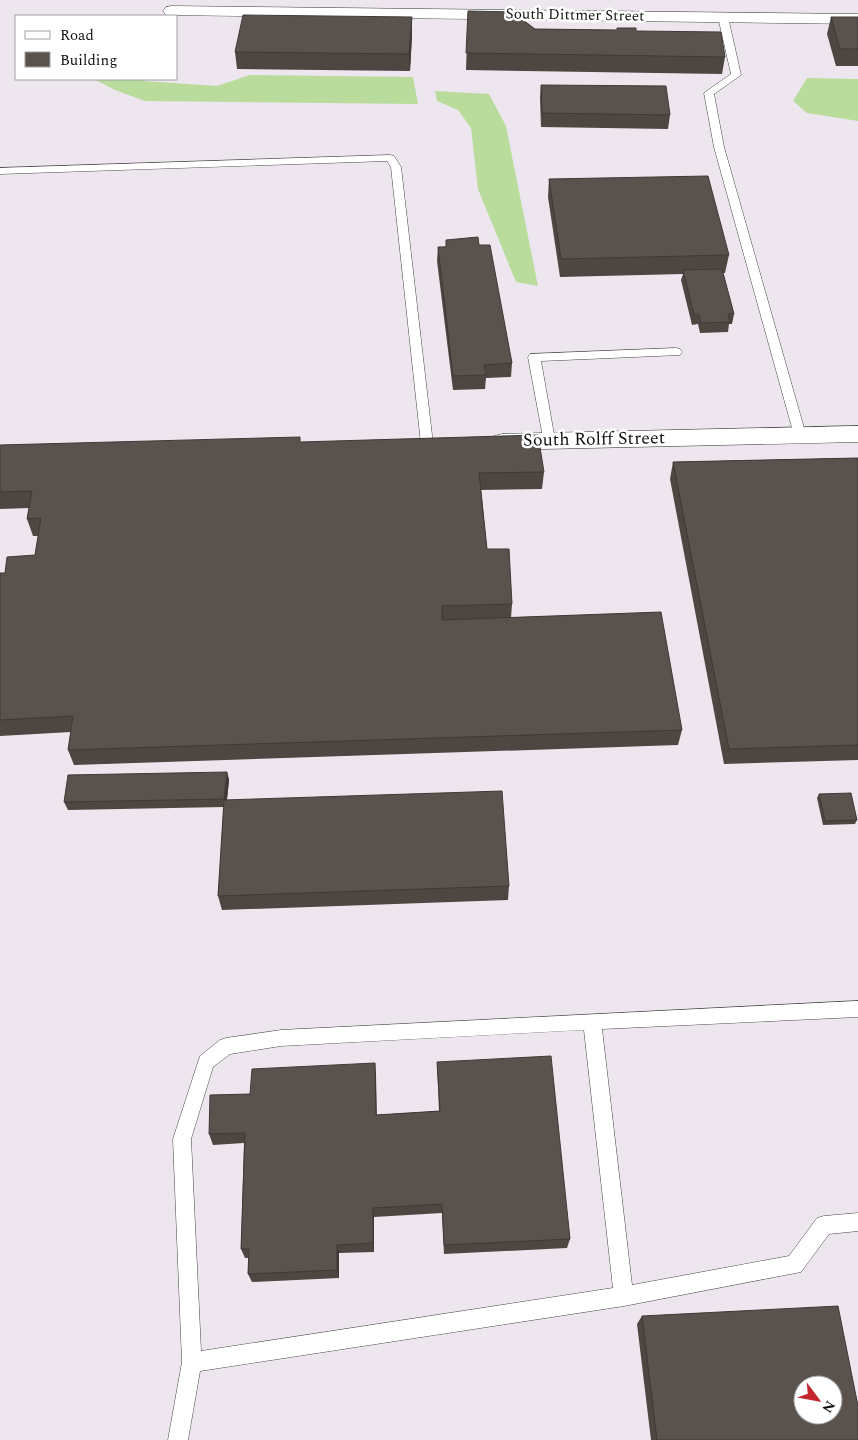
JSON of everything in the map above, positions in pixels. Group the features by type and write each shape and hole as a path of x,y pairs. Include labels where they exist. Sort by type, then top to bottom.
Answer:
{"street":[{"name":"South Dittmer Street","path":"172,11 858,19"},
{"name":"South Rolff Street","path":"483,442 858,434"}],"lane":[{"path":"723,17 736,75 727,83 715,87 709,93 718,147 800,435"},
{"path":"0,171 390,158 396,167 427,444"},
{"path":"549,440 534,357 676,352"},
{"path":"178,1440 192,1362 182,1139 206,1062 226,1046 280,1038 858,1009"},
{"path":"592,1022 624,1296"},
{"path":"192,1362 624,1296 794,1265 824,1225 858,1222"}],"shaded area":[{"path":"0,0 858,0 858,1440 0,1440"}],"green space":[{"path":"250,75 413,77 418,104 145,101 115,90 96,80 142,80 217,86"},
{"path":"807,78 858,79 858,121 807,113 793,101"},
{"path":"435,91 489,94 506,126 538,286 516,282 478,189 471,128 458,110 437,101"}],"building":[{"path":"468,11 516,12 516,20 523,20 535,29 617,30 617,28 636,28 636,31 721,32 725,57 466,53"},
{"path":"243,15 412,17 409,54 235,52"},
{"path":"831,17 858,17 858,49 840,49"},
{"path":"541,85 666,86 670,115 542,113"},
{"path":"708,176 729,255 561,259 549,179"},
{"path":"478,237 479,245 490,245 512,363 484,365 486,375 453,376 438,247 446,247 446,240"},
{"path":"722,269 734,314 728,314 730,322 701,323 699,315 694,315 683,270"},
{"path":"538,435 544,472 479,473 487,549 509,549 512,604 442,606 442,620 661,612 682,730 68,750 73,716 0,720 0,573 5,573 7,557 35,555 41,518 27,519 32,491 0,492 0,445 300,437 300,442"},
{"path":"858,458 858,745 729,749 673,462"},
{"path":"227,772 224,799 64,802 68,775"},
{"path":"502,791 509,886 218,896 224,800"},
{"path":"851,793 857,820 825,821 819,794"},
{"path":"551,1056 570,1239 444,1245 442,1204 373,1208 373,1243 337,1245 337,1270 248,1274 249,1249 241,1249 245,1133 209,1134 210,1095 250,1094 252,1069 375,1063 376,1115 440,1111 437,1062"},
{"path":"838,1306 858,1406 858,1440 657,1440 642,1316"}]}
